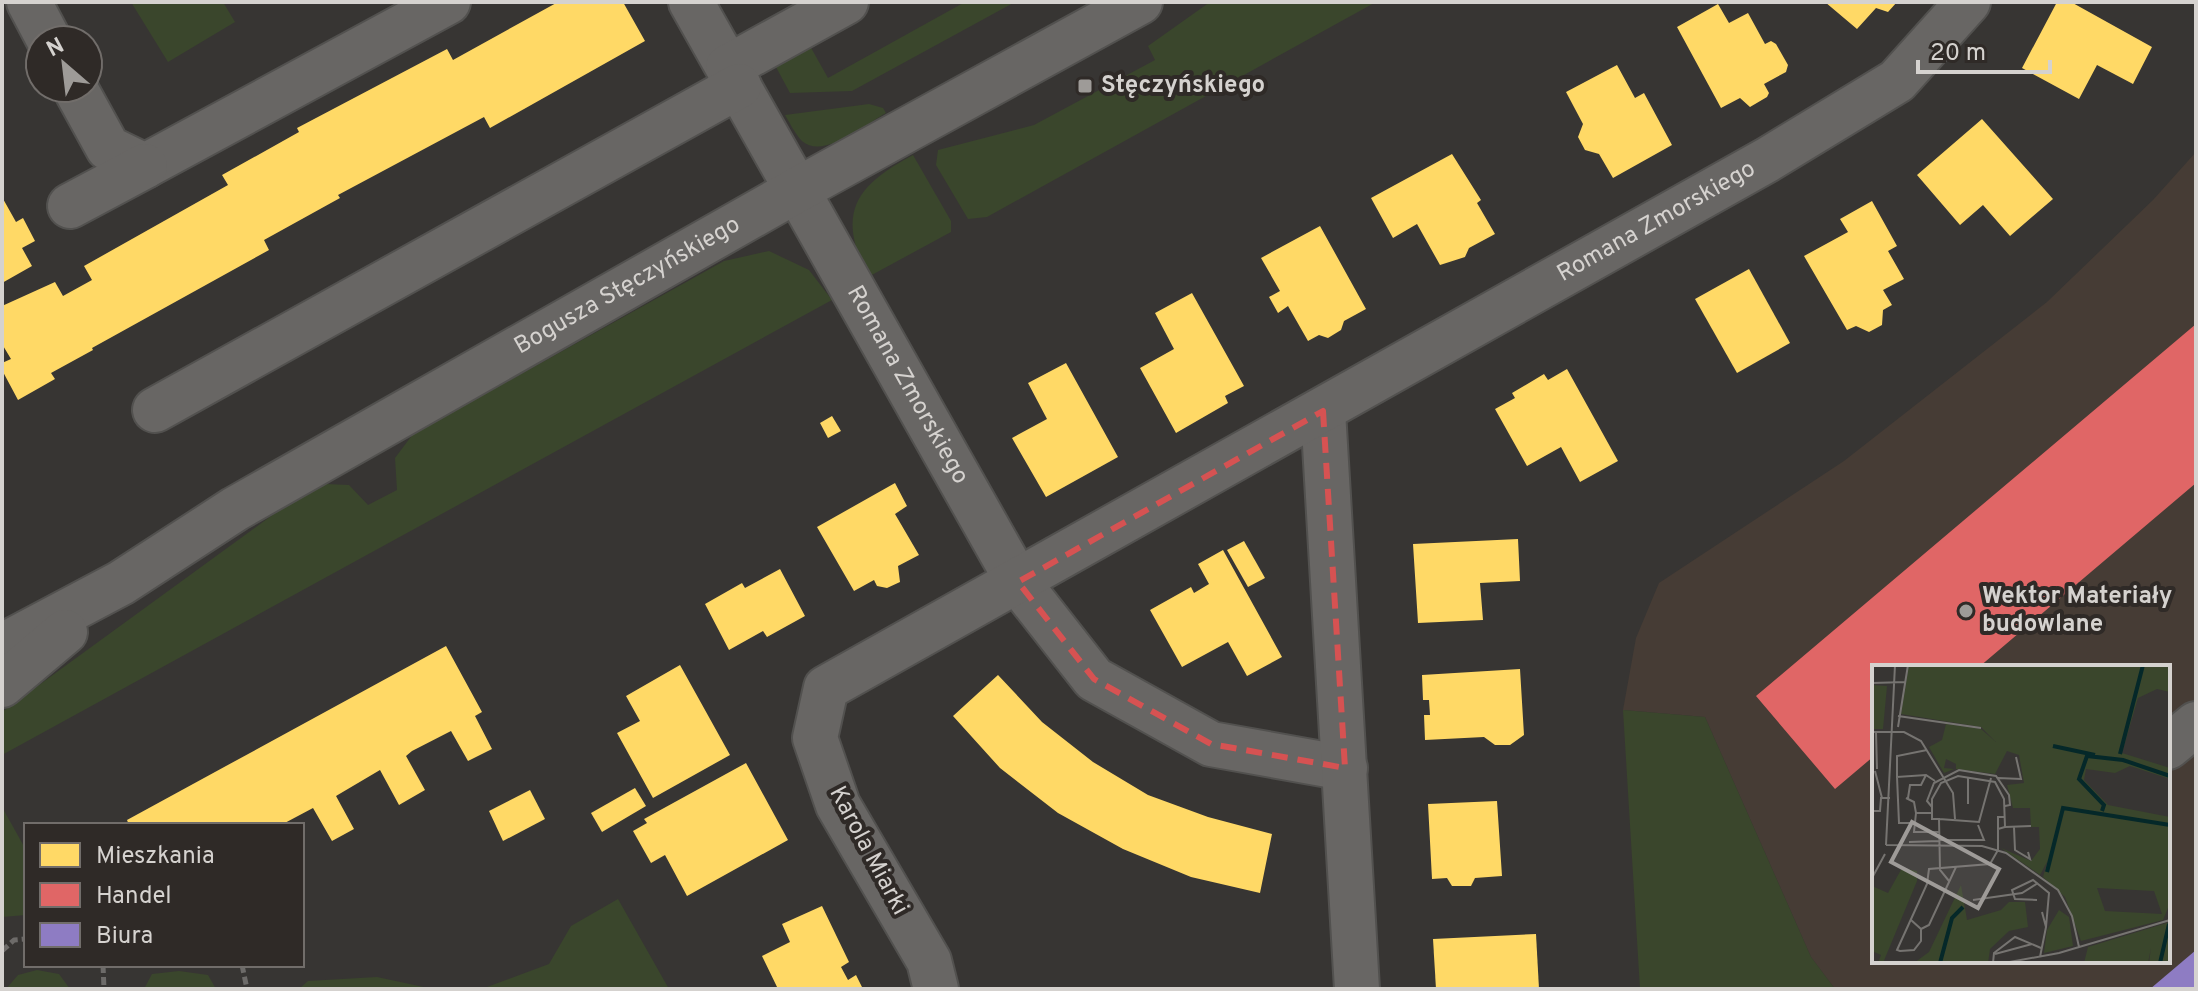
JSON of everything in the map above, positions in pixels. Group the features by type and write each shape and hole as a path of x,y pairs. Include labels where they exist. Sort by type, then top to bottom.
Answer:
{"street":[{"path":"2,15 27,2 40,24"},
{"path":"70,206 448,2"},
{"name":"Romana Zmorskiego","path":"691,2 1018,582 1094,679 1211,744 1345,768"},
{"path":"155,410 733,77 846,2"},
{"name":"Bogusza Stęczyńskiego","path":"2,646 121,583 235,509 797,190 1140,2"},
{"name":"Romana Zmorskiego","path":"1018,582 1753,168 1897,81 1968,2"},
{"path":"84,104 108,148 145,166"},
{"path":"1323,411 1357,989"},
{"name":"Karola Miarki","path":"936,989 929,961 838,805 815,738 826,688 1018,582"},
{"name":"Bogusza Stęczyńskiego","path":"2,685 121,583"},
{"path":"2170,745 2196,724"}],"path":[{"path":"2,951 14,940 24,939"},
{"path":"103,967 104,989"},
{"path":"242,967 247,989"}],"highlighted area":[{"path":"1323,411 1345,768 1211,744 1094,679 1018,582"}],"shaded area":[{"path":"2196,152 2196,989 1835,989 1811,957 1705,717 1623,710 1636,638 1659,583 1844,461 2047,302 2153,200"}],"green space":[{"path":"131,2 223,2 235,22 168,62"},
{"path":"965,2 1015,2 852,91 790,93 776,67 810,46 828,78"},
{"path":"1210,2 1376,2 987,217 968,219 936,165 938,150 1034,125 1155,60 1148,46"},
{"path":"869,104 883,108 886,113 845,138 822,146 811,146 802,141 785,115"},
{"path":"913,155 951,221 951,232 868,277 854,236 856,204 876,179"},
{"path":"769,251 809,270 832,300 2,755 2,712 278,511 325,484 349,485 368,505 397,490 395,458 413,434 724,261"},
{"path":"1623,710 1705,717 1811,957 1835,989 1640,989"},
{"path":"2,807 24,846 24,915 2,917"},
{"path":"618,899 669,989 447,989 487,987 549,964 571,926"},
{"path":"37,970 59,974 70,989 6,989 18,975"},
{"path":"179,971 208,975 216,989 144,989 152,974"},
{"path":"377,977 433,989 299,989 308,981"}],"building: Mieszkania":[{"path":"558,2 623,2 645,41 490,128 484,117 338,195 340,198 264,240 269,250 92,348 51,373 55,379 18,400 2,370 2,363 11,359 2,344 2,306 55,282 63,296 92,280 84,266 228,185 222,175 299,132 297,128 447,49 453,60"},
{"path":"1825,2 1897,2 1888,12 1876,8 1857,29"},
{"path":"2057,2 2071,2 2152,47 2133,84 2097,65 2079,99 2022,68"},
{"path":"1718,4 1729,23 1748,13 1765,44 1771,41 1776,44 1788,65 1786,72 1764,84 1769,93 1767,97 1750,107 1740,98 1721,108 1677,27"},
{"path":"1617,65 1635,98 1644,93 1672,145 1613,178 1599,154 1585,150 1578,137 1583,124 1566,92"},
{"path":"1982,119 2053,199 2010,236 1983,205 1960,225 1917,175"},
{"path":"1452,154 1481,200 1477,203 1495,234 1469,248 1465,257 1440,265 1417,224 1393,238 1371,198"},
{"path":"2,197 16,222 23,218 35,241 22,248 32,266 2,283"},
{"path":"1872,201 1897,246 1888,251 1904,279 1883,290 1892,305 1883,310 1882,325 1869,332 1856,326 1847,330 1804,256 1848,232 1840,219"},
{"path":"1320,226 1366,309 1344,321 1341,330 1328,338 1319,335 1308,341 1288,306 1278,313 1269,297 1280,291 1261,258"},
{"path":"1749,269 1790,343 1737,373 1695,299"},
{"path":"1192,293 1244,386 1225,396 1228,403 1176,433 1140,368 1174,349 1155,313"},
{"path":"1066,363 1118,457 1046,497 1012,438 1047,419 1028,383"},
{"path":"1567,369 1618,461 1580,482 1561,447 1527,466 1495,409 1515,398 1512,393 1544,374 1548,380"},
{"path":"832,416 841,431 828,438 820,423"},
{"path":"895,483 907,506 895,514 919,555 898,566 900,582 887,588 877,586 874,580 854,591 817,527"},
{"path":"1518,539 1520,581 1480,583 1483,620 1418,623 1413,544"},
{"path":"1244,541 1265,578 1248,587 1227,550"},
{"path":"1223,550 1282,657 1247,676 1228,642 1182,667 1150,610 1191,587 1194,593 1209,584 1198,564"},
{"path":"780,569 805,616 767,637 763,631 729,650 705,604 742,583 745,588"},
{"path":"446,646 482,712 475,716 492,749 468,761 451,731 412,751 406,756 425,790 399,805 380,770 336,796 354,829 332,841 313,808 285,823 128,823 127,820"},
{"path":"680,665 730,755 653,798 617,733 640,721 626,696"},
{"path":"1520,669 1524,735 1510,745 1495,745 1484,737 1425,740 1424,715 1430,715 1429,700 1423,700 1422,675"},
{"path":"998,675 1042,722 1093,762 1148,795 1208,817 1272,834 1260,893 1191,877 1123,849 1058,813 1000,768 953,716"},
{"path":"746,763 788,840 687,896 665,855 651,863 633,831 647,823 644,819"},
{"path":"635,788 646,806 602,832 591,813"},
{"path":"530,790 545,819 503,841 489,811"},
{"path":"1497,801 1502,876 1475,878 1471,886 1452,886 1447,878 1432,879 1428,804"},
{"path":"822,906 849,962 841,967 848,980 856,975 863,989 778,989 762,956 790,942 782,924"},
{"path":"1536,934 1539,989 1436,989 1433,939"}],"building: Handel":[{"path":"2196,324 2196,483 1981,665 1872,665 1872,758 1835,789 1756,696"}],"building: Biura":[{"path":"2196,950 2196,989 2150,989"}],"place":[{"name":"Stęczyńskiego","path":"1085,86"},
{"name":"Wektor Materiały budowlane","path":"1966,611"}]}
